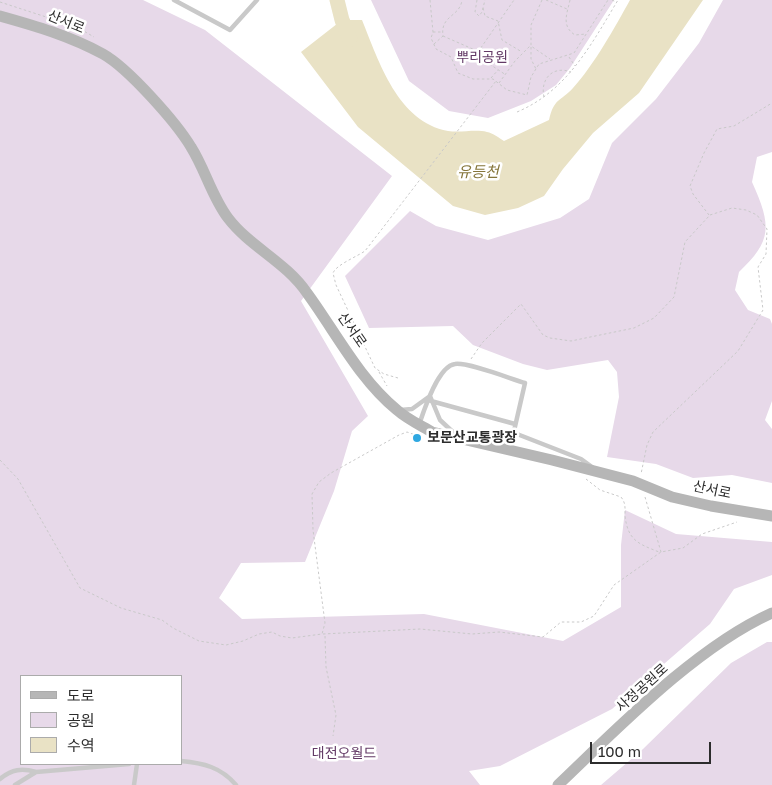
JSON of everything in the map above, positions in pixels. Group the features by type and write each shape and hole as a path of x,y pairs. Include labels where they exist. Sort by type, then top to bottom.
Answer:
{"street":[{"name":"산서로","path":"0,16 55,32 105,55 127,74 161,108 191,146 226,216 252,244 297,279 357,364 397,410 432,432 642,485 672,497 711,506 772,516"},
{"name":"사정공원로","path":"558,785 672,680 718,644 753,621 772,613"},
{"path":"753,621 772,618"}],"lane":[{"path":"174,0 230,30 257,0"},
{"path":"419,424 446,368 455,364 466,365 525,383 514,431 517,434 581,459 601,474"},
{"path":"430,399 442,422 460,438"},
{"path":"397,410 412,409 430,399 515,424"},
{"path":"182,761 202,763 220,770 236,785"},
{"path":"0,779 14,770 23,768 36,772 117,765"},
{"path":"134,785 137,765"},
{"path":"15,785 36,772"}],"path":[{"path":"430,0 431,38 436,49 450,57 461,76 473,79 490,78 507,90 527,95 529,84 539,64 550,59 569,56 580,47 608,0"},
{"path":"434,44 442,36 446,20 458,10 462,0"},
{"path":"477,0 476,15 480,15 485,0"},
{"path":"477,52 514,0"},
{"path":"536,69 531,59 531,25 542,0"},
{"path":"546,0 568,9"},
{"path":"570,0 566,20 568,29 580,36 589,32"},
{"path":"612,0 616,3"},
{"path":"517,112 553,92 586,54 618,0"},
{"path":"483,8 485,16 498,21"},
{"path":"498,21 502,40 522,52"},
{"path":"432,32 442,32"},
{"path":"442,36 477,52 506,75"},
{"path":"499,83 522,52 531,46"},
{"path":"531,46 550,59"},
{"path":"569,56 575,66"},
{"path":"490,78 499,70"},
{"path":"544,98 542,90 547,76 557,70 571,72"},
{"path":"387,387 370,359 336,284 333,273 337,266 348,262 365,251 496,81"},
{"path":"710,215 693,194 690,186 717,129 734,126 772,103"},
{"path":"466,365 482,343 521,304 543,335 566,341 623,331 654,318 668,304 676,292 687,238 710,215 732,208 746,210 757,215 765,224 767,235 766,254 758,267 763,310 738,351 653,432 642,466 642,485 661,552"},
{"path":"378,371 398,378"},
{"path":"322,634 324,623 312,494 319,482 331,472 399,435 407,432 421,437"},
{"path":"0,460 18,478 80,588 120,608 162,620 173,628 199,641 226,645 243,641 259,634 272,632 280,636 292,638 322,634 325,636 420,628 472,634 499,632 543,637 561,622 581,622 594,616 614,585 661,552 683,548 702,534 737,522"},
{"path":"578,468 588,482 600,490 619,495 624,500 627,523 634,540 640,545 661,552"},
{"path":"325,636 326,667 336,716 333,736"}],"green space":[{"name":"대전오월드","path":"0,0 143,0 205,30 392,176 301,301 368,416 352,431 334,491 305,562 241,563 219,598 242,619 424,614 563,641 621,607 621,545 625,510 676,534 772,542 772,575 734,589 710,624 612,709 500,766 469,771 480,785 0,785"},
{"name":"뿌리공원","path":"371,0 614,0 570,68 556,85 531,101 488,118 449,111 409,81"},
{"path":"723,0 772,0 772,152 757,157 752,182 763,210 765,232 763,242 758,251 739,272 735,290 748,310 770,319 772,324 772,401 765,420 772,429 772,483 732,475 693,478 656,464 607,457 619,397 617,372 608,360 547,370 523,364 473,345 453,326 369,328 345,276 410,211 436,226 488,240 560,218 589,199 612,143 656,99 699,43"},
{"path":"767,642 772,642 772,785 601,785 643,749 731,663"}],"water":[{"name":"유등천","path":"630,0 703,0 639,93 593,133 563,169 544,196 518,208 485,215 453,206 358,127 301,52 342,20 362,20 383,71 403,103 416,116 431,125 448,131 482,131 491,133 504,141 549,120 555,104 581,79 611,34"}],"waterway":[{"name":"유등천","path":"337,0 342,20 350,39"}],"place":[{"name":"보문산교통광장","path":"417,438"}]}
